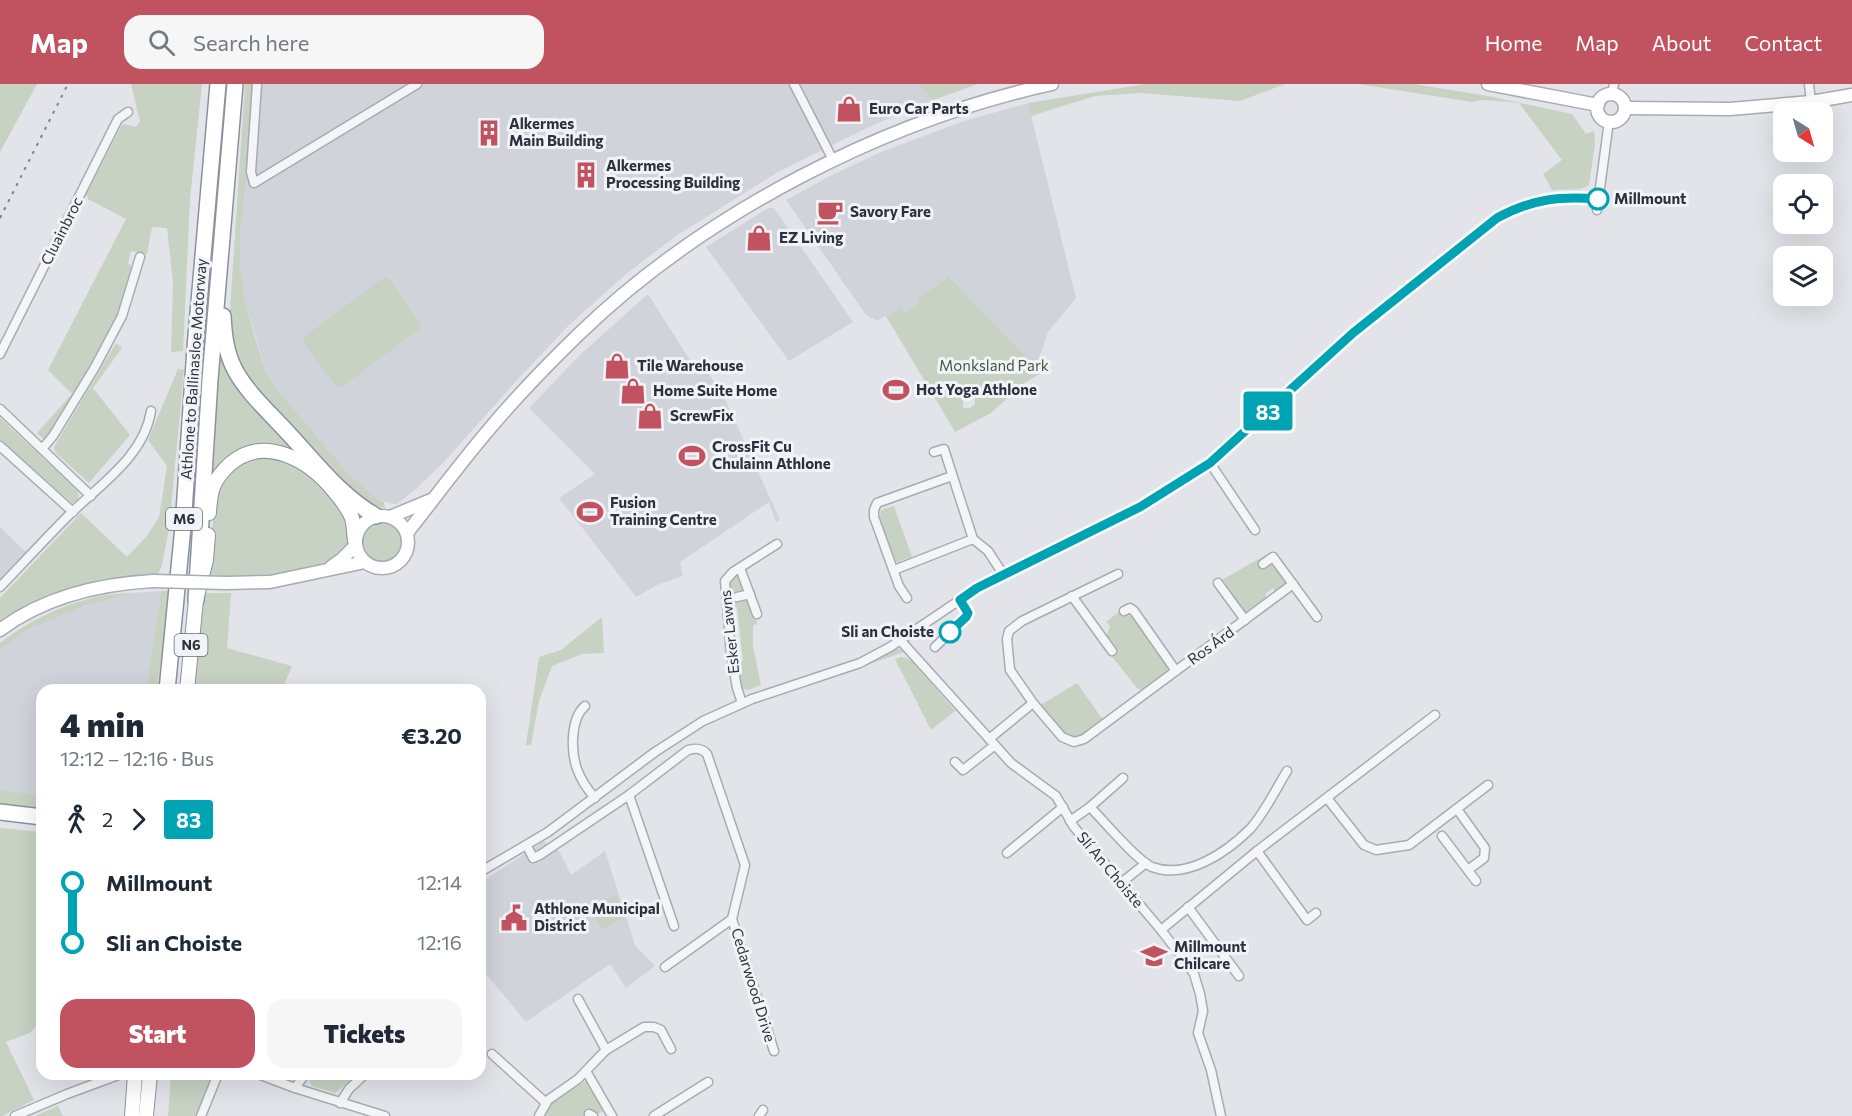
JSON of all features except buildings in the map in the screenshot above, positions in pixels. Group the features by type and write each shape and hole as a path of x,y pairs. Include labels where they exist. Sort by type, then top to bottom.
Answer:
{"highway":[{"name":"Athlone to Ballinasloe Motorway","path":"168,684 183,527 195,348 218,84"},
{"name":"Athlone to Ballinasloe Motorway","path":"196,600 210,379 235,84"},
{"path":"220,274 224,336 236,371 264,407 359,507 383,516"},
{"path":"196,600 206,560 210,496 213,484 237,458 250,453 265,451 291,456 318,473 348,510 352,518 355,543"},
{"name":"N6","path":"188,684 196,600"},
{"path":"0,814 36,817"},
{"path":"0,814 36,821"},
{"path":"132,1116 135,1080"},
{"path":"146,1116 149,1080"}],"main road":[{"path":"407,533 514,400 605,310 654,270 710,230 774,191 833,160 925,121 983,101 1052,84"},
{"path":"1488,84 1598,105"},
{"path":"1613,89 1623,100 1625,108 1622,117 1609,121 1599,114 1598,105 1601,98 1613,89"},
{"path":"1811,102 1852,95"},
{"path":"1625,108 1730,109 1773,105"},
{"path":"327,569 342,559 355,543 362,524 432,500"},
{"path":"355,543 360,556 372,567 383,568 398,563 408,545 407,533 399,521 383,516"},
{"path":"0,630 27,613 66,596 113,584 153,581 270,582 365,562"}],"street":[{"path":"257,84 251,172 254,183 417,84"},
{"path":"794,84 833,160"},
{"path":"1809,84 1811,102"},
{"name":"Cluainbroc","path":"0,354 118,119 128,112"},
{"path":"1597,210 1609,121"},
{"path":"486,869 548,832 655,752 712,716 742,702 860,663 900,640 985,583 1140,507 1210,463 1353,333 1497,218 1523,205 1542,200 1570,197 1598,199"},
{"path":"42,449 95,367 123,316 140,257"},
{"path":"0,409 92,496"},
{"path":"0,587 73,512 113,476 138,445 152,411"},
{"path":"0,446 73,512"},
{"path":"934,452 944,449 973,539 988,550 1003,574"},
{"path":"1210,463 1255,530"},
{"path":"907,598 899,586 874,517 874,510 877,503 952,476"},
{"path":"894,570 973,539"},
{"name":"Esker Lawns","path":"742,702 731,654 724,584 727,577 777,544"},
{"path":"1263,564 1273,557 1317,617"},
{"name":"Esker Lawns","path":"740,568 757,614"},
{"path":"955,762 963,770 1033,703 1010,670 1007,658 1007,639 1010,631 1018,623 1118,574"},
{"name":"Ros Árd","path":"1218,584 1245,620"},
{"name":"Ros Árd","path":"1033,703 1062,737 1071,742 1084,739 1293,584"},
{"name":"Esker Lawns","path":"737,597 750,594"},
{"path":"1072,596 1112,651"},
{"path":"935,647 966,617 968,613 960,600"},
{"name":"Ros Árd","path":"1124,611 1130,608 1134,611 1176,671"},
{"name":"Slí An Choiste","path":"900,640 1017,768 1056,796 1070,821 1188,965 1199,988 1203,1011 1198,1033 1211,1070 1221,1116"},
{"path":"585,706 576,717 573,731 576,766 582,781 595,798"},
{"path":"1161,930 1257,851 1436,715"},
{"name":"Cedarwood Drive","path":"629,795 688,750 696,748 707,754 745,865 732,919 774,1051"},
{"path":"1090,807 1146,863 1176,870 1186,869 1218,855 1251,828 1287,771"},
{"path":"1070,821 1123,778"},
{"path":"1327,798 1364,845 1376,850 1409,845 1488,785"},
{"path":"1277,787 1287,790"},
{"path":"527,846 533,858 540,855 629,795 674,926"},
{"path":"1007,853 1063,807"},
{"path":"1457,809 1485,848 1484,858 1468,870"},
{"path":"1442,836 1476,881"},
{"path":"1257,851 1308,920 1316,914"},
{"path":"1121,883 1146,863"},
{"path":"1188,908 1239,976"},
{"name":"Cedarwood Drive","path":"665,967 732,919"},
{"path":"578,999 606,1050"},
{"path":"539,1116 546,1103 586,1071 606,1050 648,1026 661,1030 671,1048"},
{"path":"492,1054 546,1103"},
{"path":"586,1071 612,1116"},
{"path":"15,1116 105,1080"},
{"path":"201,1116 216,1080"},
{"path":"274,1080 380,1115"},
{"path":"295,1088 301,1080"},
{"path":"340,1103 349,1089 359,1080"},
{"path":"654,1116 708,1082"}],"shaded area":[{"path":"253,84 917,84 933,100 871,126 778,172 676,236 626,274 569,325 442,464 416,489 397,504 392,504 377,499 348,473 277,389 266,372 245,301 240,263 240,235"},
{"path":"1028,103 1076,298 1048,332 1036,367 949,277 917,298 920,303 904,313 900,308 877,321 866,315 786,200 881,152 961,122"},
{"path":"768,208 774,208 853,322 789,361 706,247"},
{"path":"648,294 693,365 700,360 724,397 780,520 776,522 769,502 680,562 683,576 657,585 636,597 559,498 595,474 529,408 581,354"},
{"path":"0,527 26,552 0,580"},
{"path":"161,591 147,684 36,684 36,795 0,789 0,650 28,629 57,616 130,593"},
{"path":"544,841 559,851 571,875 605,851 635,945 655,966 626,988 610,964 526,1022 486,974 486,879"}],"green space":[{"path":"0,84 37,84 0,152"},
{"path":"131,84 202,84 190,199 183,351 171,352 173,283 167,228 152,227 147,255 131,251 128,263 133,267 120,313 99,355 45,440 37,433 72,394 48,370 126,219 88,199 86,195 121,127 124,124 136,127 140,121"},
{"path":"245,84 253,84 240,235 240,263 245,301 266,372 277,389 348,473 377,499 384,502 385,508 371,506 360,501 251,383 238,363 229,325"},
{"path":"917,84 978,84 933,100"},
{"path":"1146,84 1285,84 1240,101 1141,93 1095,96 1031,116 1028,103"},
{"path":"1358,84 1413,84 1488,96 1572,114 1586,134 1594,131 1595,144 1589,185 1581,189 1552,190 1543,174 1562,160 1519,103 1483,100 1472,102"},
{"path":"386,277 421,325 419,329 344,385 340,387 335,385 304,343 304,337"},
{"name":"Monksland Park","path":"949,277 1036,367 1045,371 1024,383 991,413 955,432 886,316 901,307 904,313 920,303 917,298","holes":["976,390 979,393 975,398 975,404 970,408 963,408 963,393"]},
{"path":"116,343 122,348 93,388 130,435 89,483 56,453 54,447"},
{"path":"221,350 301,456 270,447 210,483"},
{"path":"178,369 184,370 169,529 158,574 116,578 55,593 17,611 0,623 0,598 81,513 127,557 146,537 159,517 167,466 148,440"},
{"path":"0,418 77,490 79,495 77,501 72,503 0,440"},
{"path":"273,456 303,468 336,501 348,523 347,548 333,562 319,568 278,577 210,576 213,517 224,483 235,470 251,461"},
{"path":"894,506 912,557 900,562 897,562 885,537 880,515 881,510"},
{"path":"383,519 398,526 405,541 398,556 383,563 368,556 361,541 368,526"},
{"path":"1266,555 1285,579 1285,584 1276,593 1273,588 1265,594 1268,599 1247,613 1242,610 1223,579"},
{"path":"735,575 739,575 743,591 734,595 735,602 746,600 753,616 756,616 757,624 753,625 753,646 761,685 749,690 741,689 736,662 743,661 737,607 730,607 728,583"},
{"path":"161,591 170,591 158,684 147,684"},
{"path":"130,593 85,606 28,629 0,650 0,643 45,615 95,597"},
{"path":"205,593 231,593 227,648 292,666 284,684 195,684"},
{"path":"1121,610 1125,615 1132,616 1168,667 1167,673 1143,691 1137,688 1110,654 1117,648 1107,635 1110,626 1106,622"},
{"path":"602,617 604,653 582,654 552,666 539,701 531,745 526,745 539,657 561,650"},
{"path":"897,648 904,652 855,669"},
{"path":"901,657 913,662 955,711 931,730 895,659"},
{"path":"1077,683 1103,720 1086,734 1074,738 1062,733 1039,706"},
{"path":"0,789 36,795 36,812 0,809"},
{"path":"0,828 36,831 36,1026 30,1033 6,1042 34,1100 0,1116"},
{"path":"616,895 624,918 601,929 591,909"},
{"path":"171,1080 212,1080 197,1116 168,1116"},
{"path":"309,1080 351,1080 335,1093 312,1086"},
{"path":"584,1082 588,1082 603,1111 598,1114 588,1112 585,1116 546,1116 551,1102"},
{"path":"58,1106 63,1116 35,1116"}],"railway":[{"path":"0,218 68,84"}],"bus line":[{"name":"83","path":"950,632 968,613 960,600 977,588 1140,507 1210,463 1353,333 1497,218 1515,208 1542,200 1576,197 1598,199"}],"place":[{"name":"Euro Car Parts","path":"849,109"},
{"name":"Alkermes Main Building","path":"489,133"},
{"name":"Alkermes Processing Building","path":"586,175"},
{"name":"Millmount","path":"1598,199"},
{"name":"Savory Fare","path":"830,212"},
{"name":"EZ Living","path":"759,238"},
{"name":"Tile Warehouse","path":"617,366"},
{"name":"Hot Yoga Athlone","path":"896,390"},
{"name":"Home Suite Home","path":"633,391"},
{"name":"ScrewFix","path":"650,416"},
{"name":"CrossFit Cu Chulainn Athlone","path":"692,456"},
{"name":"Fusion Training Centre","path":"590,512"},
{"name":"Sli an Choiste","path":"950,632"},
{"name":"Athlone Municipal District","path":"514,918"},
{"name":"Millmount Chilcare","path":"1154,956"}]}
